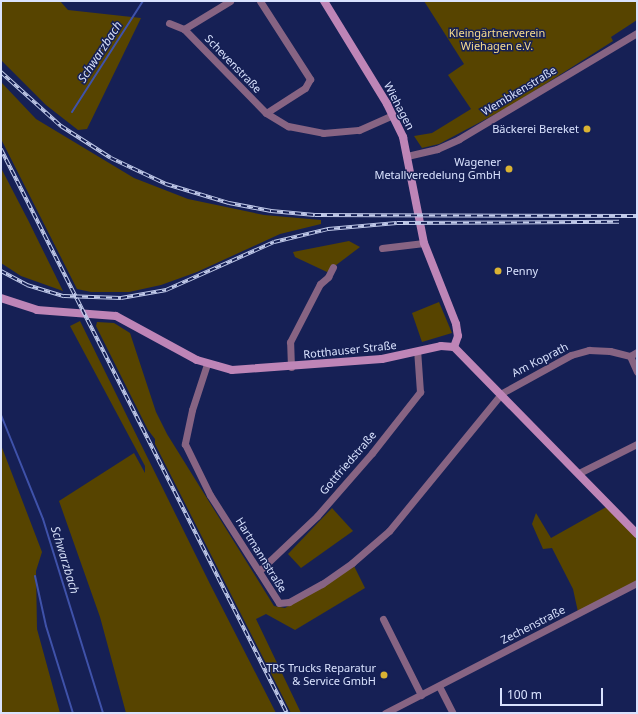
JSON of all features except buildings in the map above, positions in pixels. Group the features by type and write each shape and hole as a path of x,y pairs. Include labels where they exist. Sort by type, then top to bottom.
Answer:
{"main road":[{"name":"Wiehagen","path":"324,1 393,116 403,137 424,243 456,324 458,336 454,347"},
{"name":"Rotthauser Straße","path":"1,298 37,310 116,316 208,364 244,371 382,359 417,353 441,346 454,347"},
{"path":"454,347 502,392 637,534"}],"street":[{"path":"184,29 230,1"},
{"path":"260,1 310,79 305,88 266,113"},
{"name":"Schevenstraße","path":"170,24 184,29 266,113 288,126 323,134 359,130 393,116"},
{"name":"Wembkenstraße","path":"407,156 437,149 459,139 637,33"},
{"path":"382,248 424,243"},
{"path":"291,367 290,342 320,284 328,277 333,267"},
{"name":"Am Koprath","path":"502,392 577,354 589,350 610,351 630,356"},
{"path":"637,352 630,356 637,372"},
{"name":"Gottfriedstraße","path":"259,571 317,516 372,453 420,392 417,353"},
{"name":"Hartmannstraße","path":"208,364 192,410 185,444 210,495 279,603 289,602 322,584 352,563 388,531 417,498 502,392"},
{"path":"579,473 637,444"},
{"name":"Zechenstraße","path":"385,713 637,583"},
{"path":"383,619 421,695"},
{"path":"438,686 454,713"}],"green space":[{"path":"1,1 60,1 68,10 141,18 87,129 78,130 46,105 1,60"},
{"name":"Kleingärtnerverein Wiehagen e.V.","path":"424,1 637,1 637,20 611,37 613,41 514,104 439,144 422,148 414,136 432,133 471,109 448,75 464,64"},
{"path":"1,82 36,119 134,178 188,199 264,215 321,220 321,224 280,234 197,272 161,285 129,292 91,292 77,289 1,139"},
{"path":"1,168 63,291 21,276 1,263"},
{"path":"349,241 360,247 327,272 295,257 293,252"},
{"path":"439,302 452,333 422,342 412,313"},
{"path":"80,321 210,584 276,713 126,713 100,617 59,501 134,453 145,473 145,466 70,326"},
{"path":"97,322 114,323 130,333 156,412 167,434 274,606 285,608 353,564 365,588 295,630 266,614 256,619 301,713 291,713 155,444 155,439 148,430 96,326"},
{"path":"1,445 42,552 36,571 37,629 60,713 1,713"},
{"path":"608,506 637,536 637,581 578,612 573,589 552,548 543,549 532,524 536,513 551,538"},
{"path":"332,508 353,531 301,568 288,554"}],"waterway":[{"name":"Schwarzbach","path":"72,112 143,1"},
{"name":"Schwarzbach","path":"1,415 43,519 103,713"},
{"path":"35,576 46,626 73,713"}],"railway":[{"path":"1,72 61,126 111,158 166,184 229,203 271,211 315,215 637,216"},
{"path":"1,149 287,713"},
{"path":"1,271 27,285 64,296 121,298 166,290 274,242 328,229 397,223 619,222"}],"place":[{"name":"Bäckerei Bereket","path":"587,129"},
{"name":"Wagener Metallveredelung GmbH","path":"509,169"},
{"name":"Penny","path":"498,271"},
{"name":"TRS Trucks Reparatur & Service GmbH","path":"384,675"}]}
